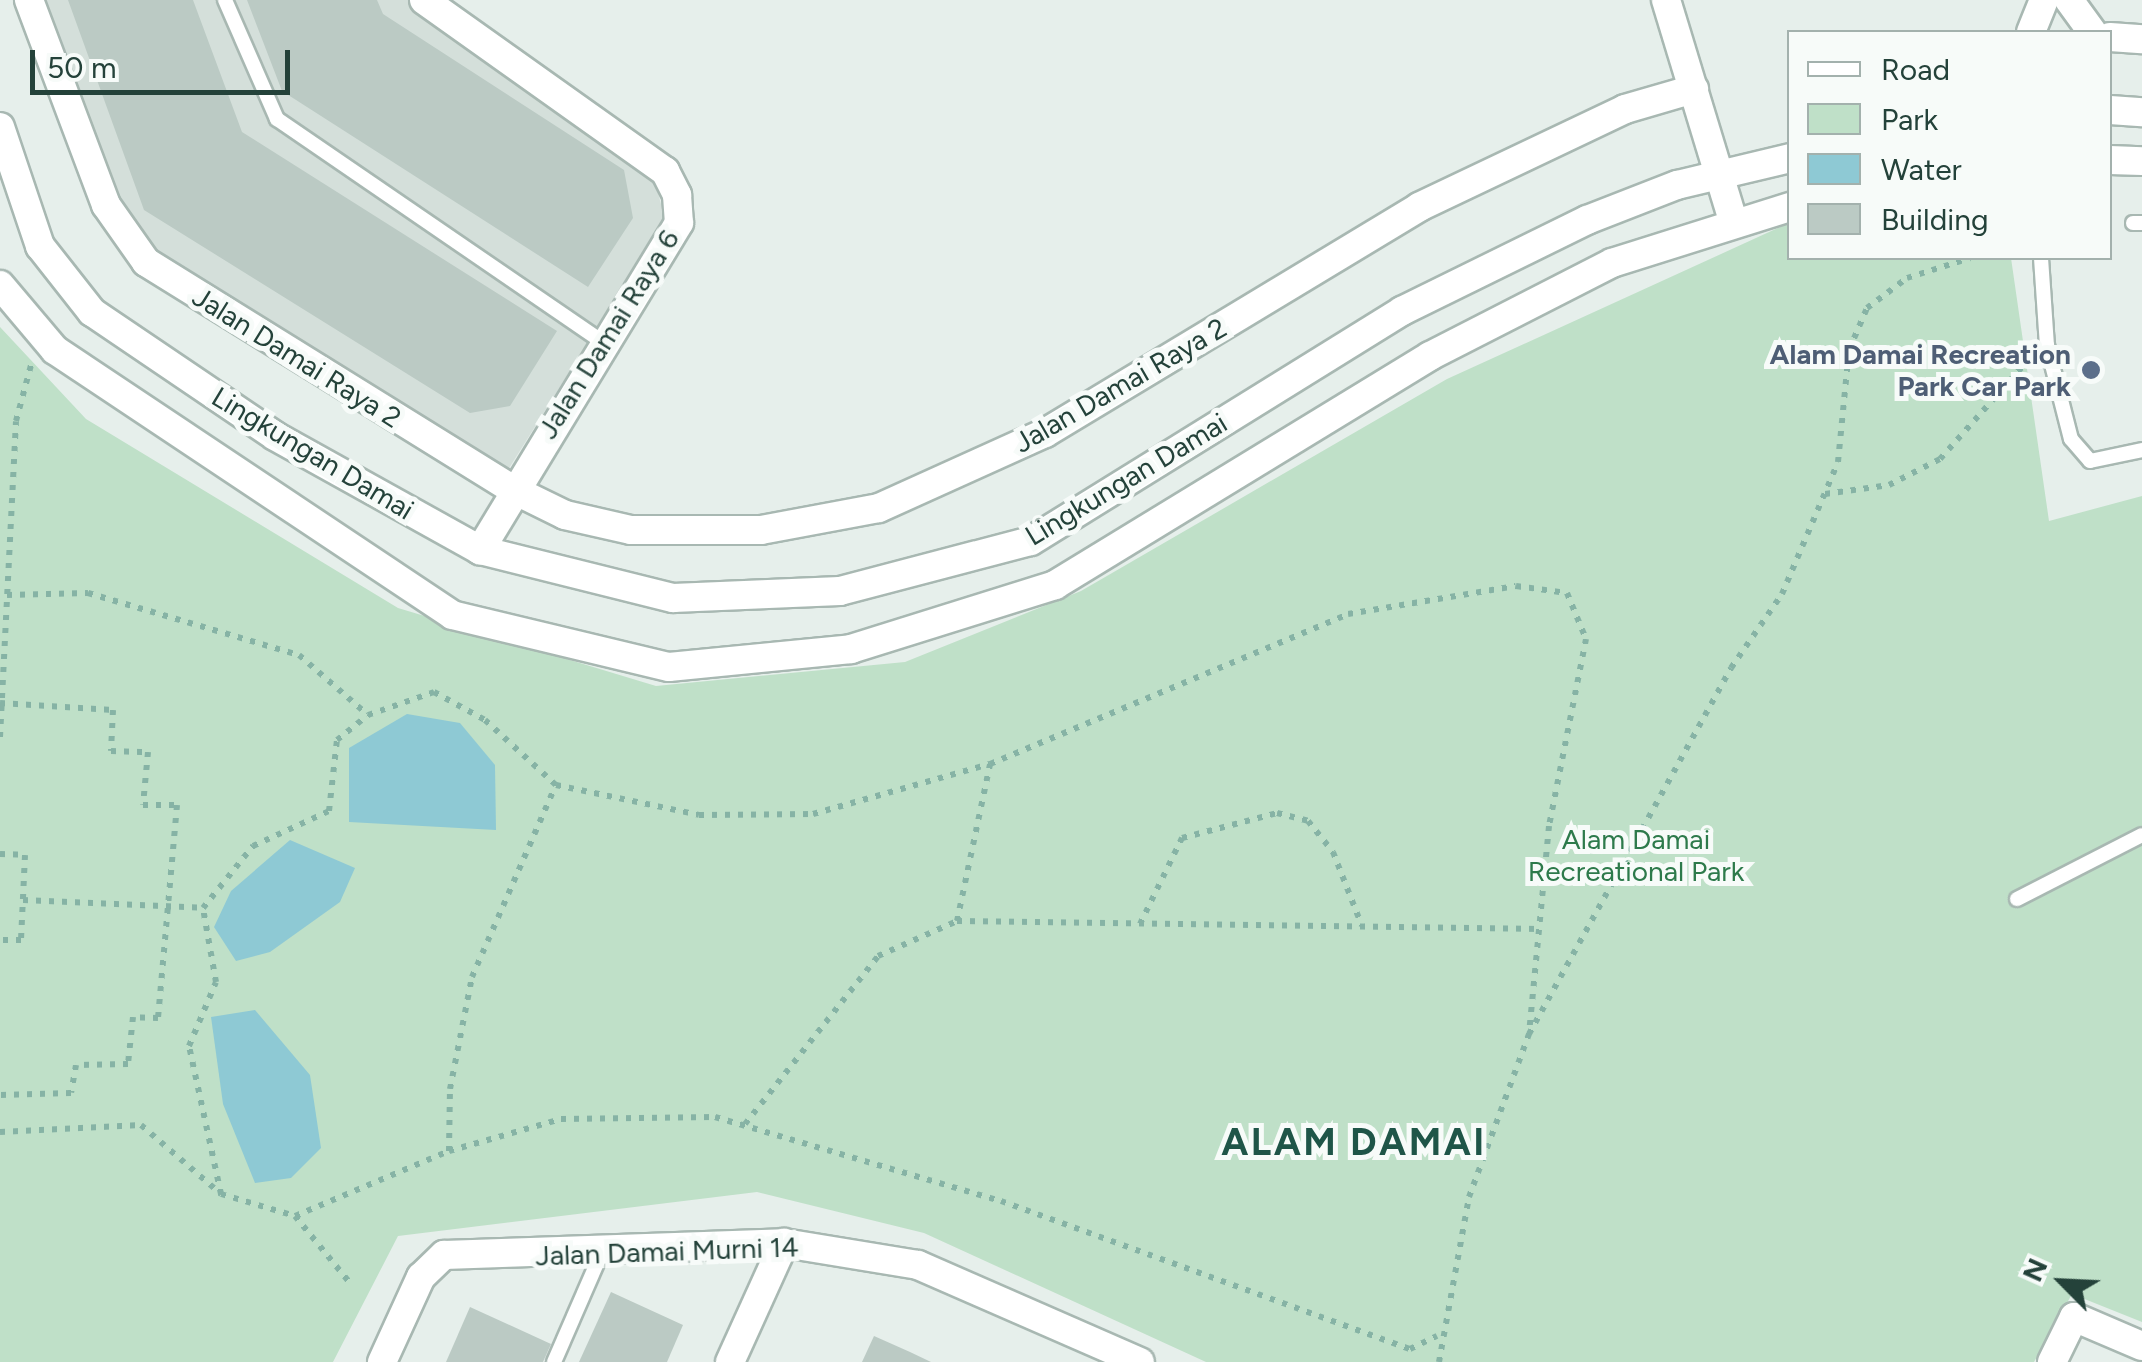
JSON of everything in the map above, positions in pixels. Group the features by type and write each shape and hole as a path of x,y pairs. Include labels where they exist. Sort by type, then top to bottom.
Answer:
{"street":[{"name":"Jalan Damai Raya 2","path":"29,0 106,205 146,262 510,488 566,515 631,530 761,530 879,508 1046,432 1419,207 1625,109 1694,89"},
{"name":"Jalan Damai Raya 6","path":"424,0 666,171 679,224 510,488 480,550"},
{"path":"1666,0 1732,220"},
{"path":"2032,30 2044,0"},
{"path":"2069,0 2091,30"},
{"path":"2112,37 2142,39"},
{"path":"2112,110 2142,112"},
{"name":"Lingkungan Damai","path":"0,127 40,246 92,312 274,436 480,550 673,598 840,590 1031,541 1402,311 1587,220 1718,175 1787,159"},
{"path":"2112,160 2142,161"},
{"name":"Lingkungan Damai","path":"0,284 40,332 276,503 452,615 669,666 851,648 1055,585 1430,356 1612,263 1732,220 1787,207"},
{"path":"733,1361 784,1244"},
{"name":"Jalan Damai Murni 14","path":"382,1362 420,1277 444,1255 600,1256 784,1244 918,1265 1140,1362"},
{"path":"2052,1362 2074,1317 2142,1346"}],"lane":[{"path":"225,0 277,120 603,342"},
{"path":"2041,260 2047,345 2071,439 2090,460 2142,450"},
{"path":"2016,899 2142,835"},
{"path":"554,1362 600,1256"}],"path":[{"path":"1439,1362 1438,1336 1469,1198 1529,1034 1731,668 1782,594 1838,462 1849,350 1867,308 1907,278 1964,260"},
{"path":"0,736 16,421 40,332"},
{"path":"1825,494 1889,485 1940,459 2006,378 2047,345"},
{"path":"221,1194 189,1046 216,982 203,908 252,846 329,811 337,740 368,715 434,692 485,720 556,785 699,815 813,814 990,764 1348,614 1516,586 1567,593 1586,638 1540,928 1529,1034"},
{"path":"8,595 88,593 299,655 368,715"},
{"path":"0,1095 70,1093 76,1065 128,1064 133,1017 158,1018 172,907 176,805 143,805 148,752 111,752 113,710 2,703"},
{"path":"957,922 990,764"},
{"path":"449,1150 450,1090 472,976 556,785"},
{"path":"1140,924 1182,838 1277,813 1308,821 1333,852 1362,926"},
{"path":"0,854 25,855 21,940 0,940"},
{"path":"23,900 203,908"},
{"path":"744,1124 878,956 957,922 1540,928"},
{"path":"294,1216 449,1150 561,1119 744,1124 1001,1200 1410,1348 1438,1336"},
{"path":"0,1132 141,1125 221,1194 294,1216 350,1284"}],"shaded area":[{"path":"40,0 408,0 654,178 665,219 506,473 156,257 119,200"}],"green space":[{"name":"Alam Damai Recreational Park","path":"1787,224 1787,260 2011,260 2049,521 2142,496 2142,1322 2072,1294 2034,1362 1206,1362 924,1233 757,1192 398,1236 333,1362 0,1362 0,327 86,419 398,608 656,686 905,662 1081,591 1447,379"}],"water":[{"path":"407,714 460,723 495,765 496,830 349,822 349,748"},
{"path":"290,840 355,868 340,902 270,952 236,961 214,927 231,891"},
{"path":"255,1010 310,1075 321,1148 291,1178 255,1183 223,1104 211,1017"}],"building":[{"path":"68,0 193,0 242,132 557,331 510,406 470,413 144,210"},
{"path":"247,0 377,0 383,14 624,170 633,218 588,287 282,91"},
{"path":"611,1292 683,1325 667,1362 579,1362"},
{"path":"470,1307 551,1344 543,1362 446,1362"},
{"path":"874,1336 910,1352 931,1362 862,1362"}],"place":[{"name":"Alam Damai Recreation Park Car Park","path":"2091,370"}],"district":[{"name":"ALAM DAMAI","path":"1354,1143"}]}
